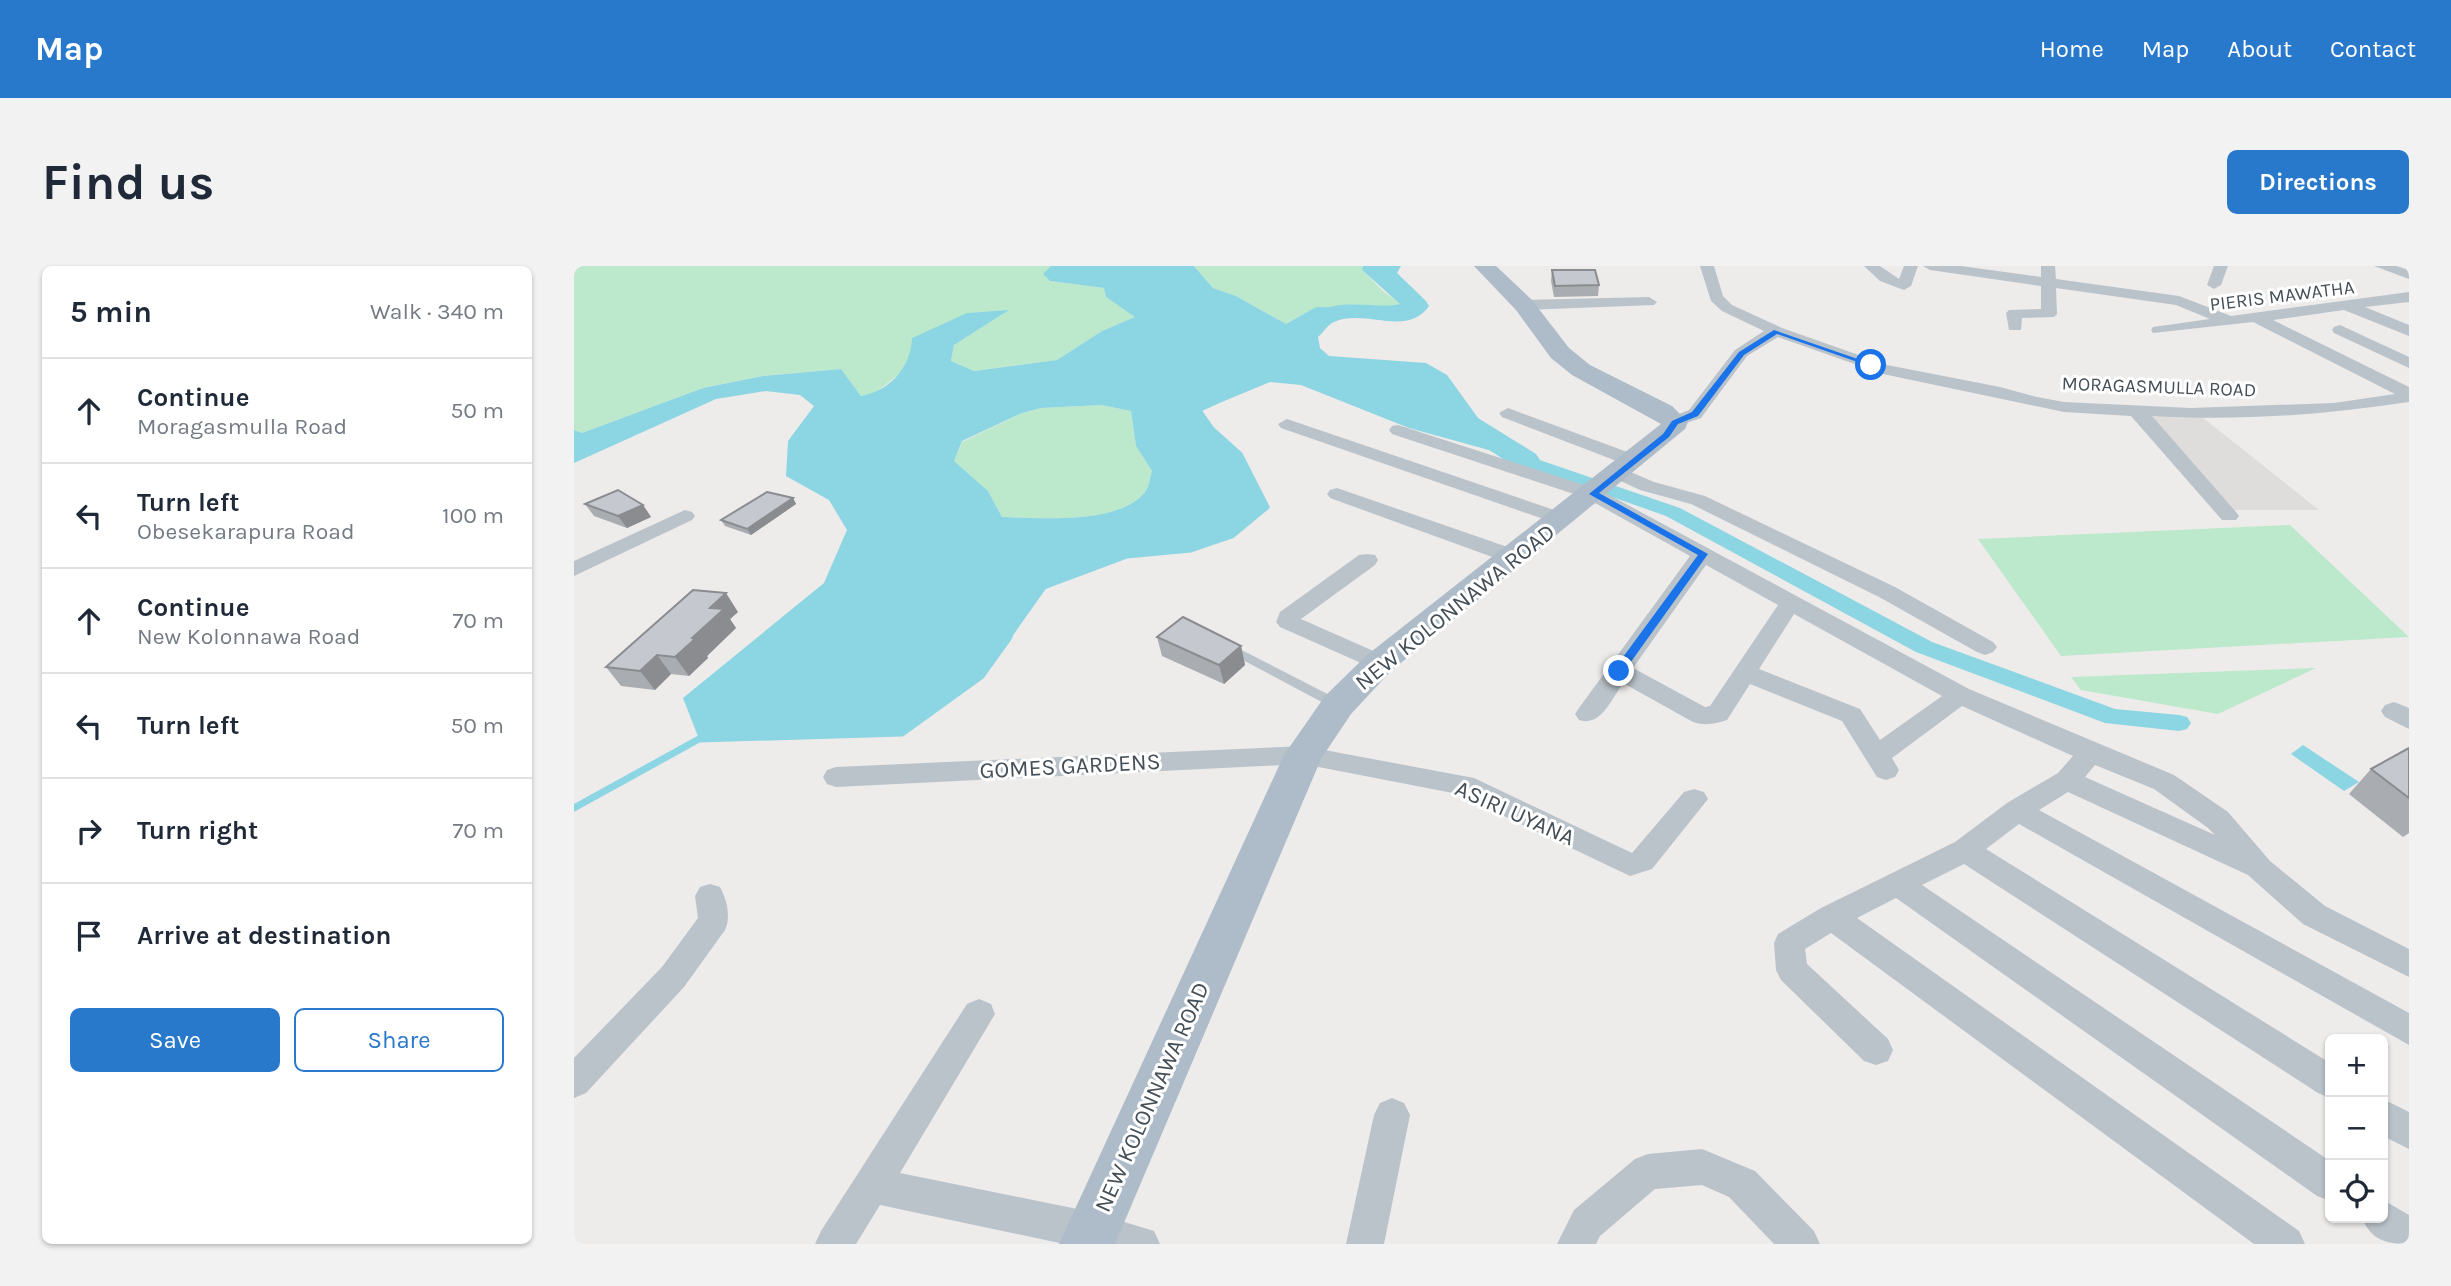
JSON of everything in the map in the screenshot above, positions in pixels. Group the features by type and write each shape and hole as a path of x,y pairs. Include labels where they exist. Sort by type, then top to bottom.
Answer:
{"main road":[{"path":"1484,266 1524,305 1560,353 1581,370 1663,412 1675,422"},
{"name":"NEW KOLONNAWA ROAD","path":"1089,1237 1303,755 1338,705 1379,663 1612,479 1666,435 1675,422"}],"street":[{"name":"MORAGASMULLA ROAD","path":"1707,266 1716,298 1727,308 1776,331 1883,369 2000,392 2045,404 2137,411 2290,411 2334,408 2409,396"},
{"path":"1871,266 1885,278 1904,286 1911,266"},
{"path":"1930,266 2047,274 2179,301 2228,320"},
{"path":"2214,285 2221,266"},
{"path":"2381,266 2409,277"},
{"path":"2015,327 2014,313 2049,314 2047,274"},
{"path":"2306,297 2409,277"},
{"name":"PIERIS MAWATHA","path":"2159,330 2409,298"},
{"path":"1524,305 1649,302"},
{"path":"2350,307 2409,331"},
{"path":"2255,317 2409,396"},
{"path":"2340,330 2409,363"},
{"path":"1675,422 1695,414 1741,353 1776,331"},
{"path":"2137,411 2229,516"},
{"path":"1508,413 1612,479 1703,554 1790,603 1960,695 2164,782 2218,820 2260,869 2315,915 2409,964"},
{"path":"1287,424 1562,519"},
{"path":"1398,430 1698,500 1887,592 1985,647"},
{"path":"1337,494 1514,557"},
{"path":"574,569 685,516"},
{"path":"1588,714 1703,554"},
{"path":"1367,560 1288,617 1288,622 1379,663"},
{"path":"1619,671 1702,716 1718,714 1790,603"},
{"path":"1747,673 1852,715 1882,763 1960,695"},
{"path":"1876,1050 1791,970 1789,943 1832,916 1965,850 2017,810 2067,780 2091,753"},
{"name":"GOMES GARDENS","path":"836,777 1303,755"},
{"name":"ASIRI UYANA","path":"1303,755 1464,785 1630,865 1642,861 1694,799"},
{"path":"2067,780 2260,869"},
{"path":"2017,810 2409,1030"},
{"path":"1965,850 2325,1079"},
{"path":"1897,883 2325,1180"},
{"path":"574,1083 673,977 698,944 714,921 710,896"},
{"path":"1832,916 2286,1244"},
{"path":"834,1244 979,1014"},
{"path":"1365,1244 1392,1115"},
{"path":"2388,1119 2409,1132"},
{"path":"1576,1244 1587,1223 1648,1172 1702,1167 1742,1184 1801,1244"},
{"path":"871,1185 1089,1237 1141,1244"},
{"path":"2388,1223 2409,1237"}],"lane":[{"path":"1214,641 1338,705"}],"shaded area":[{"path":"2146,414 2202,417 2319,510 2234,510"}],"green space":[{"path":"574,266 1051,266 1044,274 1050,281 1104,288 1106,297 1136,317 1102,331 1057,360 974,371 951,361 954,345 1007,311 968,313 911,354 903,371 875,393 861,396 841,369 763,376 703,388 582,433 574,430"},
{"path":"1194,266 1363,266 1362,270 1384,292 1401,304 1380,308 1316,307 1286,324 1236,296 1213,288"},
{"path":"1102,405 1131,411 1136,446 1152,471 1145,492 1133,503 1117,510 1078,517 1002,517 988,491 954,461 962,442 1022,413 1041,408"},
{"path":"2290,525 2409,637 2061,656 1978,539"},
{"path":"2316,668 2218,714 2081,690 2071,677"}],"water":[{"path":"1051,266 1194,266 1213,288 1236,296 1286,324 1316,307 1380,308 1400,304 1362,270 1363,266 1390,266 1385,274 1417,306 1407,314 1358,310 1325,316 1306,336 1307,351 1322,364 1416,369 1437,381 1468,424 1525,460 1409,428 1301,385 1270,382 1200,411 1209,426 1240,454 1267,507 1232,536 1191,550 1127,556 1044,587 981,676 902,733 699,739 683,698 824,583 847,530 829,500 786,476 788,441 814,406 800,395 766,391 716,399 574,463 574,430 582,433 703,388 763,376 841,369 861,396 881,389 897,376 908,359 912,338 967,313 1009,310 954,345 951,361 974,371 1057,360 1102,331 1135,317 1106,297 1104,288 1050,281 1043,274","holes":["1102,405 1131,411 1136,446 1152,471 1145,492 1133,503 1117,510 1078,517 1002,517 988,491 954,461 962,441 1022,413 1041,408"]},
{"path":"2303,745 2359,782 2344,791 2291,754"}],"building":[{"path":"1552,270 1595,270 1599,285 1555,286"},
{"path":"618,490 643,505 618,516 585,504"},
{"path":"767,492 793,498 747,529 721,520"},
{"path":"693,590 726,593 710,608 724,609 675,657 657,655 640,671 606,667"},
{"path":"1183,617 1241,646 1219,665 1157,637"},
{"path":"2409,748 2409,798 2371,769"}],"waterway":[{"path":"1390,266 1385,274 1417,306 1407,314 1358,310 1325,316 1305,336 1307,351 1322,364 1416,369 1437,381 1468,424 1525,460"},
{"path":"1213,429 1199,410 1244,389"},
{"path":"1008,638 1044,587 1127,556 1191,550 1232,536 1267,507 1240,454 1213,429"},
{"path":"1525,460 1673,512 1924,647 2113,717 2179,723"},
{"path":"574,808 699,739 902,733 981,676 1009,637"}],"route":[{"path":"1619,671 1703,554 1593,494 1666,435 1675,422 1695,414 1741,353 1776,331 1871,365"}]}
